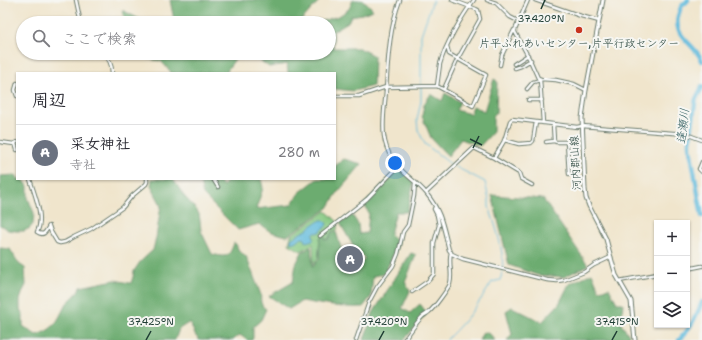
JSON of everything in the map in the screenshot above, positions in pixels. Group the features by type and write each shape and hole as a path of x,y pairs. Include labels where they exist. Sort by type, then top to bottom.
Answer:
{"main road":[{"name":"河内郡山線","path":"603,0 583,107 582,126 586,198 606,239 614,271 631,301 635,340"}],"street":[{"path":"76,0 79,16"},
{"path":"400,0 392,28 386,87 384,138 391,158 398,167 426,193 435,206 443,223 449,250 463,259 547,280 557,281 564,280 584,272 594,265 611,257"},
{"path":"444,89 457,60 480,19 478,10 452,0"},
{"path":"437,86 440,65 447,46 469,6 474,0"},
{"path":"487,0 496,3 510,17 518,21"},
{"path":"500,65 502,55 528,0"},
{"path":"535,0 599,21"},
{"path":"515,30 540,79 543,123"},
{"path":"336,96 359,96 386,87 437,86 472,106 486,76 449,54 447,46"},
{"path":"514,64 528,55"},
{"path":"109,60 112,66 112,72"},
{"path":"515,68 531,60"},
{"path":"527,89 533,82 540,79 570,83 586,90"},
{"path":"528,100 542,100"},
{"path":"494,158 504,140 511,119 577,127 582,126 686,134 702,140"},
{"path":"504,140 519,144 531,143 533,141 536,122"},
{"path":"553,124 554,140"},
{"path":"546,142 552,142 554,140 556,142 568,142 569,174"},
{"path":"0,142 16,143"},
{"path":"426,193 474,148 519,173 521,179 532,185"},
{"path":"702,162 699,169 702,172"},
{"path":"320,236 368,199 398,167"},
{"path":"30,180 40,218 40,225 37,232 46,232 48,226 57,242 60,243 91,229 122,208 132,196 146,184 147,180"},
{"path":"214,180 218,187"},
{"path":"356,340 369,302 377,287 393,266 398,254 403,232 408,223 415,183"},
{"path":"412,292 428,281 434,274 434,243 439,225 434,209 435,206"},
{"path":"404,340 422,317 430,312 448,286 451,276 449,258 451,252"},
{"path":"690,268 702,266"},
{"path":"619,281 654,275"}],"green space":[{"path":"170,0 319,1 305,16 173,16"},
{"path":"353,0 365,2 373,10 351,16 348,22 336,29 336,17 349,9"},
{"path":"122,10 134,16 124,16"},
{"path":"336,48 359,48 374,56 373,86 353,91 336,89 336,72 288,72 287,64 269,67 260,60 336,60"},
{"path":"155,60 234,60 226,72 171,72 161,61"},
{"path":"494,79 497,81 496,113 493,116 493,132 480,146 461,139 448,156 431,138 422,116 424,104 431,94 442,101 445,93 460,102 456,110 470,114 473,106 484,111"},
{"path":"344,159 362,164 338,192 328,208 287,236 271,232 259,224 238,230 203,195 199,180 219,180 223,186 228,180 261,180 263,188 256,209 291,205 299,193 316,180 336,180 336,165"},
{"path":"398,169 414,181 407,212 396,212 390,234 399,243 384,274 373,276 371,297 363,307 339,307 302,301 289,309 269,296 293,282 296,264 302,252 311,247 313,267 319,259 320,238 324,235 324,239 328,240 332,232 336,232 347,266 365,259 356,251 340,223 352,215 358,224 359,234 367,233 369,214 364,204"},
{"path":"15,175 16,180 24,180 28,186 28,198 34,213 33,224 30,228 24,231 16,231 8,230 0,225 0,176"},
{"path":"152,180 174,180 184,196 199,214 201,231 212,254 224,256 229,254 234,243 239,251 246,256 261,295 261,303 266,309 261,320 253,327 252,340 247,340 240,335 233,340 199,340 195,335 190,322 179,329 175,340 0,340 0,248 10,249 19,264 25,268 26,285 20,300 20,310 23,314 23,326 36,335 42,333 55,324 66,304 77,294 80,287 115,280 131,283 134,271 140,262 153,250 156,238 161,205 151,186"},
{"path":"492,195 543,199 588,265 564,277 537,275 509,265"},
{"path":"326,211 338,222 337,230 332,231 328,239 324,239 325,234 320,238 318,258 314,264 313,244 301,251 289,244 291,235"},
{"path":"411,253 416,255 405,282 410,291 402,308 410,313 420,304 427,313 404,340 364,340 373,313"},
{"path":"592,273 599,290 609,288 617,303 623,303 621,324 629,335 627,340 507,340 512,334 506,311 512,307 542,322 559,304 569,284"},
{"path":"483,332 490,334 495,340 479,340"}],"water":[{"path":"321,220 324,220 327,224 326,227 322,231 317,233 315,232 313,234 313,240 306,242 303,238 291,243 291,239"}],"waterway":[{"path":"433,0 421,35 421,101 417,120 418,130 425,144 453,166"},
{"name":"逢瀬川","path":"688,0 681,8 677,24 682,35 695,49 702,61"},
{"name":"逢瀬川","path":"702,87 696,99 690,141 702,216"},
{"path":"447,340 483,297 492,282 500,280 503,263 500,244 489,207 485,182 456,167"},
{"name":"逢瀬川","path":"679,340 693,322 702,302"}],"place":[{"name":"片平ふれあいセンター,片平行政センター","path":"579,30"},
{"name":"采女神社","path":"350,259"}]}
